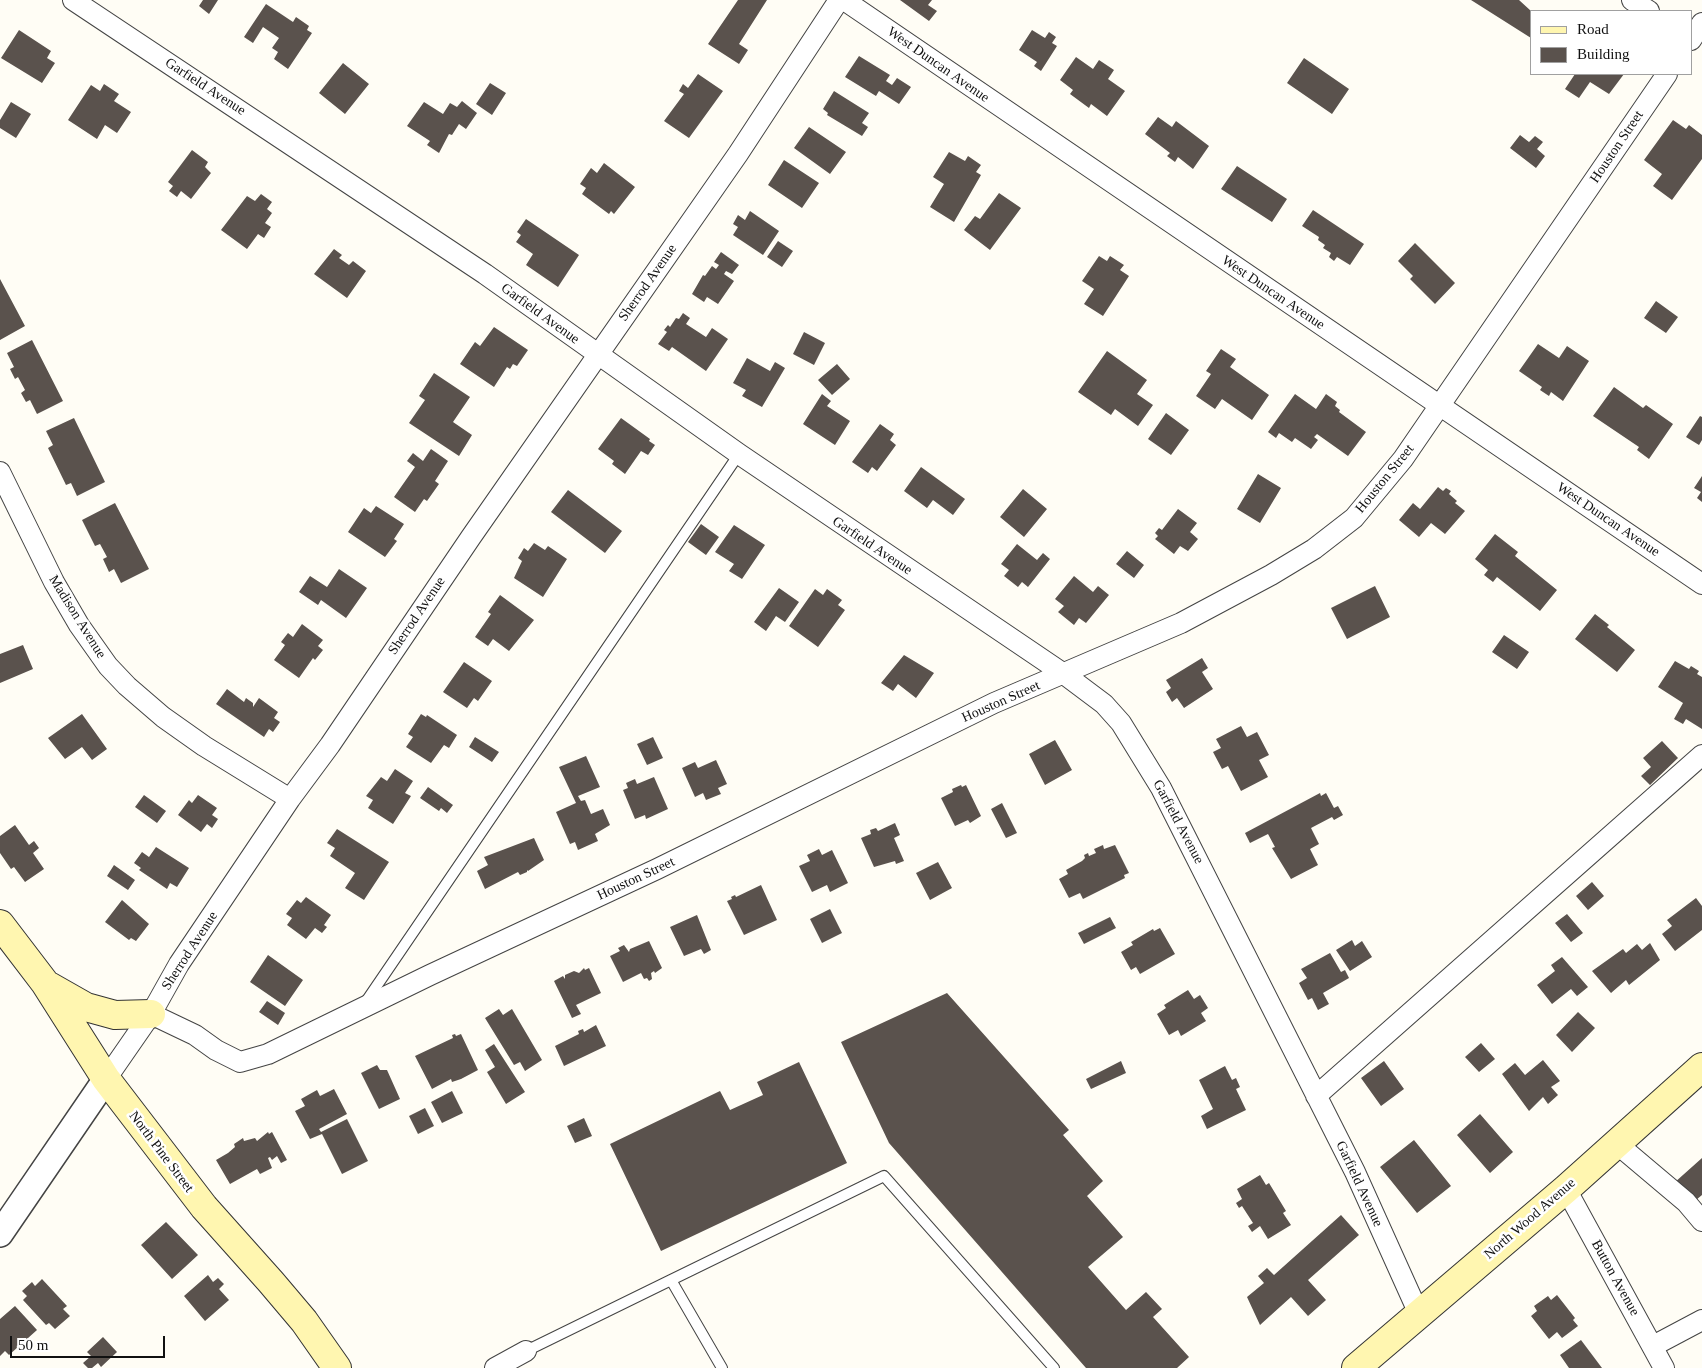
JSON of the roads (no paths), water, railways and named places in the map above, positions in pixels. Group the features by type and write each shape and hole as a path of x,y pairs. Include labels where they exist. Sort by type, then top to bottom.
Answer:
{"main road":[{"name":"North Pine Street","path":"0,924 45,983 106,1079 204,1208 288,1302 337,1368"},
{"path":"45,983 86,1007 115,1015 151,1014"},
{"name":"North Wood Avenue","path":"1359,1367 1418,1314 1566,1189 1702,1067"}],"street":[{"name":"Garfield Avenue","path":"73,0 485,274 597,356 929,585 1064,674 1104,704 1121,723 1161,788 1355,1172 1418,1314"},
{"name":"Sherrod Avenue","path":"0,1234 151,1014 179,964 290,799 330,745 738,154 839,0"},
{"name":"West Duncan Avenue","path":"844,0 1440,408 1702,584"},
{"path":"1632,0 1647,10"},
{"path":"1692,38 1702,23"},
{"name":"Houston Street","path":"151,1014 195,1035 216,1050 240,1062 268,1054 657,869 994,702 1064,674 1188,619 1264,579 1314,549 1354,518 1371,499 1440,408 1666,75"},
{"name":"Madison Avenue","path":"0,472 54,582 79,625 108,666 127,686 163,717 204,746 290,799"},
{"path":"1316,1096 1702,755"},
{"path":"1616,1143 1686,1202 1702,1221"},
{"name":"Button Avenue","path":"1566,1189 1664,1368"},
{"path":"1653,1346 1702,1320"},
{"path":"495,1368 526,1352"}],"lane":[{"path":"361,1009 739,454"},
{"path":"526,1352 884,1176 1054,1368"},
{"path":"672,1280 722,1368"}]}
